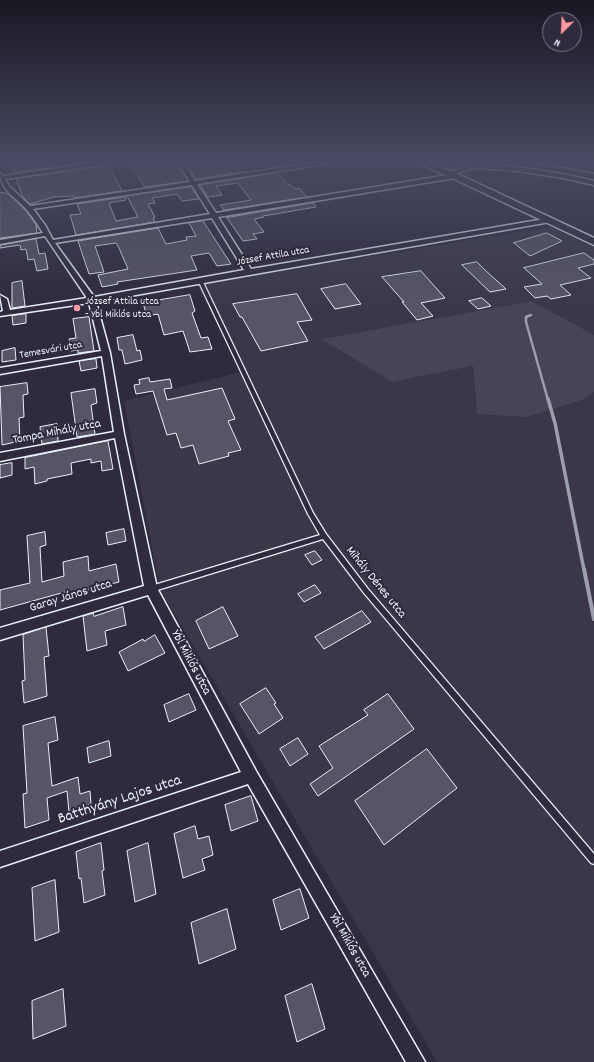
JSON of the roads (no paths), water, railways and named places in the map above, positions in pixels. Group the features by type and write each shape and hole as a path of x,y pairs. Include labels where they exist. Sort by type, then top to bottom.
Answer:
{"main road":[{"path":"530,211 594,242"}],"street":[{"name":"Ybl Miklós utca","path":"31,211 92,300 106,352 120,434 151,589 250,776 416,1062"},
{"path":"211,211 250,272"},
{"path":"51,242 246,211"},
{"name":"József Attila utca","path":"3,313 92,300 550,220"},
{"path":"0,242 47,234"},
{"path":"0,297 3,298 3,313"},
{"name":"Temesvári utca","path":"0,371 106,352"},
{"name":"Tompa Mihály utca","path":"0,456 120,434"},
{"name":"Garay János utca","path":"0,634 151,589"},
{"name":"Batthyány Lajos utca","path":"0,859 250,776"}],"lane":[{"name":"Mihály Dénes utca","path":"200,280 311,514 324,536 366,591 594,860"},
{"path":"151,589 324,536"}],"waterway":[{"path":"531,315 526,317 526,322 548,400"},
{"path":"548,399 555,423 584,570"},
{"path":"584,569 594,619"}],"place":[{"name":"József Attila utca - Ybl Miklós utca","path":"77,308"}]}
